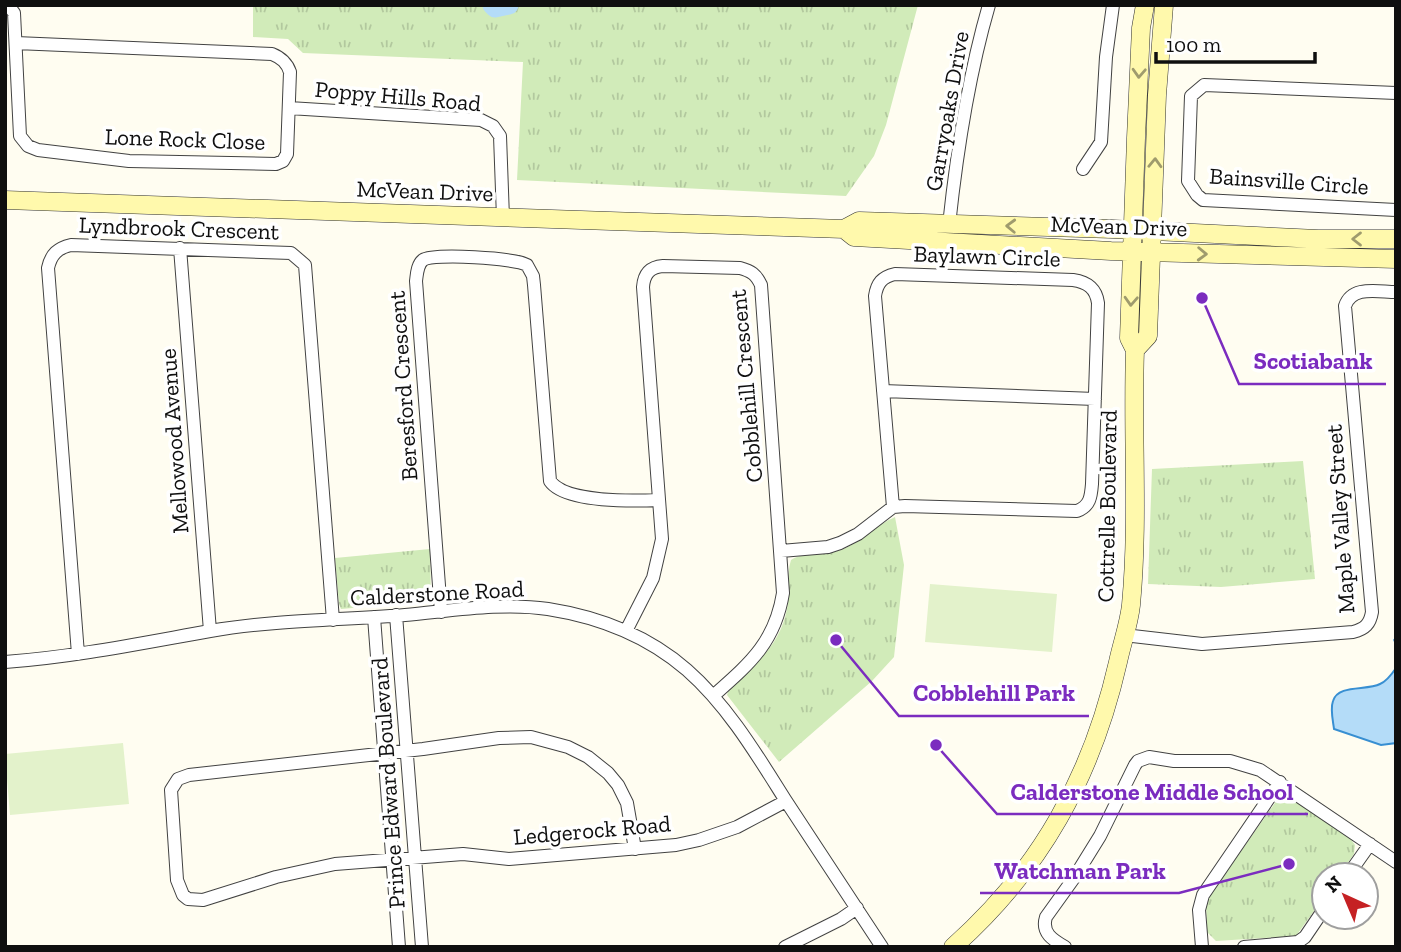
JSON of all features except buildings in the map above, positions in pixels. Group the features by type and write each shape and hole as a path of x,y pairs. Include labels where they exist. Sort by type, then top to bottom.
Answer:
{"main road":[{"name":"Cottrelle Boulevard","path":"953,947 980,922 1018,879 1068,803 1104,716 1131,609 1136,480 1135,350 1129,338 1141,28 1145,5"},
{"name":"Cottrelle Boulevard","path":"1135,350 1148,335 1157,95 1164,5"},
{"name":"McVean Drive","path":"5,200 844,229 859,221 1318,239 1396,239"},
{"name":"McVean Drive","path":"844,229 854,237 1133,252 1396,259"}],"street":[{"name":"Lone Rock Close","path":"8,5 14,13 20,136 28,146 38,150 129,161 276,164 284,161 287,154 290,72 284,60 272,54 16,43"},
{"name":"Garryoaks Drive","path":"949,225 963,116 989,5"},
{"path":"1083,169 1101,142 1106,57 1113,5"},
{"name":"Bainsville Circle","path":"1396,93 1204,86 1191,96 1187,174 1191,188 1203,200 1396,209"},
{"name":"Poppy Hills Road","path":"289,108 481,120 493,126 500,136 503,218"},
{"name":"Lyndbrook Crescent","path":"78,654 48,268 50,259 62,247 71,244 291,253 305,265 333,620"},
{"name":"Mellowood Avenue","path":"180,248 210,631"},
{"name":"Beresford Crescent","path":"441,612 416,281 419,265 425,259 438,257 513,260 527,265 534,285 550,481 554,487 566,493 620,501 659,500"},
{"name":"Cobblehill Crescent","path":"625,631 653,578 662,540 643,287 645,277 652,269 663,266 740,268 751,271 761,285 783,593 772,633 753,660 713,696"},
{"name":"Baylawn Circle","path":"895,274 1084,282 1097,296 1095,399 1091,496 1082,509 1065,511 922,505 893,508 876,286 886,276 895,274"},
{"name":"Maple Valley Street","path":"1124,635 1202,645 1353,632 1362,630 1368,624 1372,612 1345,306 1349,297 1357,292 1396,292"},
{"path":"883,391 1095,399"},
{"path":"782,551 821,548 840,543 858,534 893,508"},
{"name":"Calderstone Road","path":"5,662 78,654 210,631 333,620 511,607 546,609 579,615 625,631 673,659 713,696 764,766 882,947"},
{"name":"Prince Edward Boulevard","path":"397,615 422,947"},
{"name":"Prince Edward Boulevard","path":"374,617 399,947"},
{"path":"385,754 517,736 544,739 568,747 596,762 618,785 630,811 635,849"},
{"name":"Ledgerock Road","path":"385,754 189,775 178,779 173,785 172,807 177,880 180,889 188,899 204,900 276,877 325,866 463,854 509,859 676,845 717,835 786,801"},
{"path":"1065,947 1045,931 1045,917 1100,836 1132,770 1138,761 1149,757 1174,761 1230,761 1260,770 1396,862"},
{"path":"1202,947 1199,902 1280,782"},
{"path":"1358,861 1370,844"},
{"path":"785,947 857,908"},
{"path":"1244,947 1298,942 1310,930"}],"green space":[{"path":"253,5 918,5 886,125 874,156 846,196 517,180 523,62 303,53 288,39 253,37"},
{"path":"1303,461 1315,579 1221,587 1148,584 1152,469"},
{"path":"895,517 904,565 894,657 872,681 779,762 727,695 728,692 764,655 778,635 787,609 791,560 802,555 841,550"},
{"path":"430,549 431,601 341,609 335,558"},
{"path":"930,584 1057,594 1052,652 925,642"},
{"path":"123,743 129,804 10,815 5,754"},
{"path":"1283,796 1290,797 1350,838 1355,845 1354,854 1349,861 1310,861 1310,916 1296,936 1216,941 1207,932 1206,901 1277,800"}],"water":[{"path":"1396,668 1396,743 1381,745 1334,729 1332,708 1336,696 1347,690 1380,684"}],"waterway":[{"path":"492,5 495,8 509,5"}],"place":[{"name":"Scotiabank","path":"1202,298"},
{"name":"Cobblehill Park","path":"836,640"},
{"name":"Calderstone Middle School","path":"936,745"},
{"name":"Watchman Park","path":"1289,864"}]}
